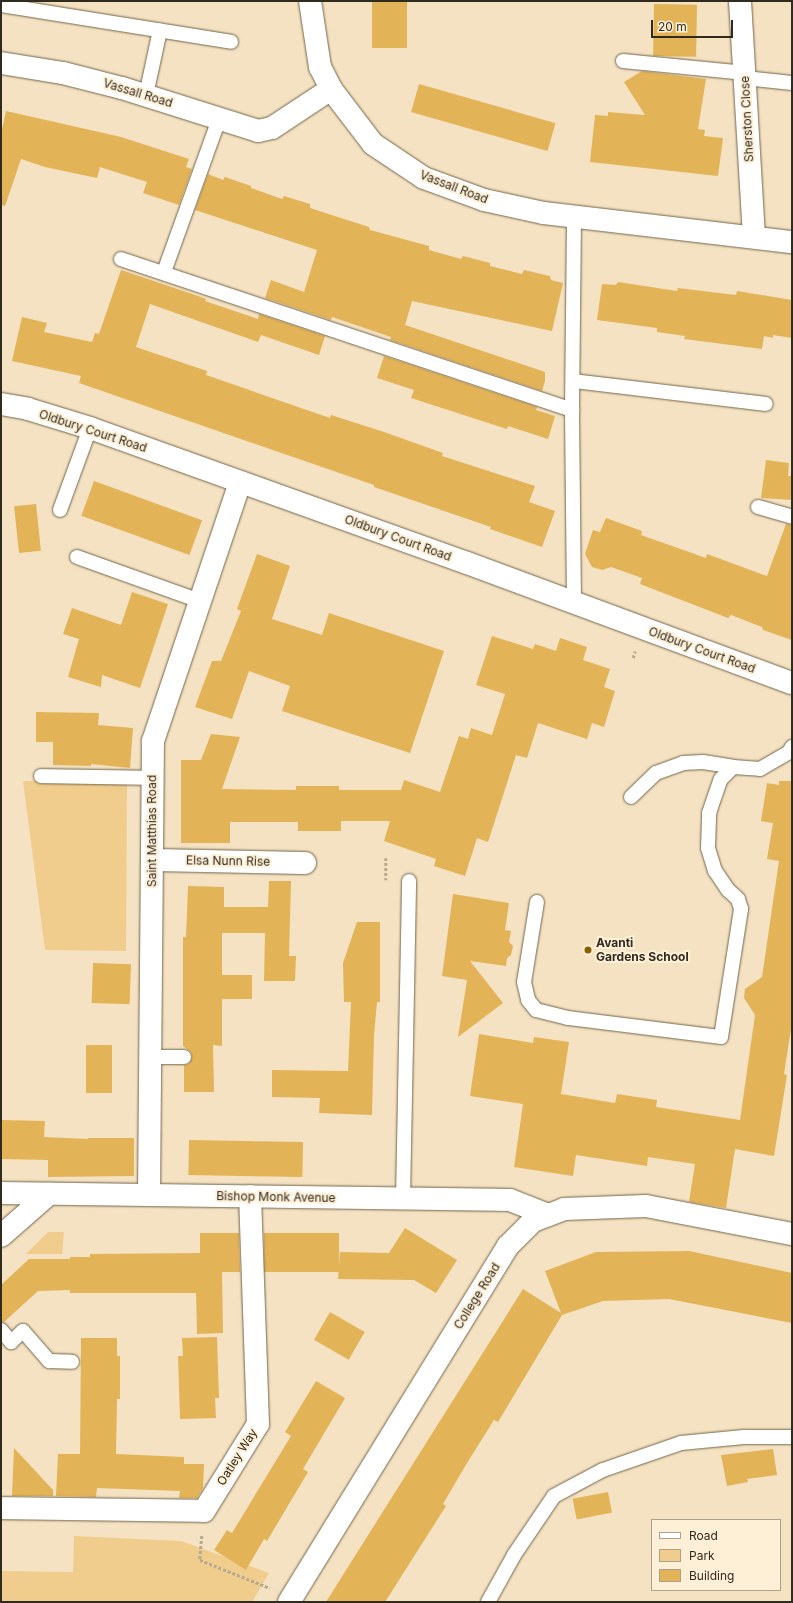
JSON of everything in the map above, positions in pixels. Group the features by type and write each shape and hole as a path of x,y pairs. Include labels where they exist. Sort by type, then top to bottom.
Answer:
{"street":[{"path":"310,1 320,67 331,89"},
{"name":"Sherston Close","path":"740,1 754,237"},
{"name":"Vassall Road","path":"1,63 63,73 146,95 244,128 265,130 283,121 331,89 373,144 424,178 484,200 544,213 792,242"},
{"name":"Oldbury Court Road","path":"1,404 36,412 90,428 574,602 792,683"},
{"name":"Saint Matthias Road","path":"149,1195 153,741 240,482"},
{"name":"Elsa Nunn Rise","path":"152,860 305,863"},
{"name":"Bishop Monk Avenue","path":"1,1193 510,1200 548,1215"},
{"path":"1,1236 49,1194"},
{"name":"Oatley Way","path":"204,1511 258,1424 250,1196"},
{"name":"College Road","path":"291,1599 508,1246 533,1221 564,1209 646,1206 792,1234"},
{"path":"1,1508 204,1511"}],"lane":[{"path":"1,5 231,42"},
{"path":"146,95 160,30"},
{"path":"624,61 745,75 792,83"},
{"path":"164,272 219,119"},
{"path":"574,217 572,410 574,602"},
{"path":"121,259 164,272 572,410"},
{"path":"573,381 766,404"},
{"path":"60,510 90,428"},
{"path":"758,507 792,517"},
{"path":"77,557 200,601"},
{"path":"631,796 656,773 683,763 703,762 760,770 790,752 792,747"},
{"path":"536,902 524,982 528,1000 536,1010 568,1018 721,1037 741,909 738,899 728,890 715,871 708,848 709,813 721,780 734,767"},
{"path":"41,776 153,778"},
{"path":"403,1199 409,881"},
{"path":"150,1057 184,1056"},
{"path":"1,1330 11,1342 23,1331 50,1361 72,1362"},
{"path":"488,1602 514,1555 554,1496 603,1470 680,1443 744,1437 792,1437"}],"path":[{"path":"204,1511 200,1560 291,1599"}],"green space":[{"path":"23,781 127,782 126,951 45,950"},
{"path":"48,1232 64,1232 62,1254 26,1254"},
{"path":"74,1536 181,1541 269,1573 252,1602 1,1602 1,1571 73,1572"}],"building":[{"path":"372,1 407,1 407,48 372,48"},
{"path":"654,4 697,5 696,57 653,56"},
{"path":"642,71 706,79 698,129 705,130 704,136 723,138 718,176 590,162 595,115 608,116 608,112 645,115 624,82"},
{"path":"419,84 555,123 548,151 411,112"},
{"path":"6,111 121,137 189,159 186,167 192,169 179,205 143,193 147,182 100,167 97,178 45,167 21,159 5,206 1,205 1,134"},
{"path":"208,174 223,180 225,177 282,199 284,196 310,204 310,208 369,227 370,230 429,246 429,250 461,259 463,256 490,263 490,266 522,274 524,270 550,276 551,280 563,283 552,331 412,301 405,325 545,372 545,381 542,391 390,340 391,337 332,317 331,320 265,298 271,280 304,292 317,250 195,210"},
{"path":"121,270 198,296 206,299 205,301 258,319 259,314 325,336 319,355 261,335 258,342 150,304 136,347 207,371 206,375 330,418 331,415 384,432 443,453 442,456 535,486 529,502 555,511 542,547 490,529 491,527 374,487 374,485 79,383 81,376 12,361 22,317 47,323 44,332 92,342 95,333 99,334"},
{"path":"618,282 677,291 678,288 736,295 737,291 792,300 792,338 773,335 773,338 764,336 762,349 684,339 685,336 657,332 657,328 597,320 602,284 616,285"},
{"path":"384,356 537,407 536,410 555,416 548,439 508,426 507,429 411,398 414,390 377,378"},
{"path":"766,460 789,463 788,476 792,476 792,500 761,498"},
{"path":"94,481 202,520 189,555 81,516"},
{"path":"36,504 41,551 19,553 14,506"},
{"path":"606,518 642,531 641,535 706,558 707,554 767,576 786,524 792,525 792,640 763,630 762,627 731,615 728,618 640,584 642,578 611,567 602,570 592,567 585,554 593,530 600,532"},
{"path":"257,554 290,566 272,619 322,635 329,613 444,651 410,753 282,711 290,686 249,671 232,719 195,707 212,661 221,661 241,611 237,609"},
{"path":"132,592 168,604 140,688 102,675 101,687 68,677 79,639 63,634 72,608 121,625"},
{"path":"492,636 533,649 535,644 556,651 560,638 587,647 583,660 610,669 604,687 615,691 604,727 592,723 587,739 538,723 527,758 516,755 488,842 477,838 465,876 434,866 436,859 384,841 390,821 341,821 341,831 298,831 298,822 230,822 230,843 181,843 181,760 201,760 211,734 240,737 222,789 296,790 296,786 339,786 339,790 401,790 404,780 440,792 459,736 468,739 471,728 492,735 505,694 476,685"},
{"path":"36,712 99,713 98,725 133,728 130,768 91,764 91,766 53,765 53,742 36,742"},
{"path":"779,781 792,781 792,1022 784,1074 787,1075 774,1156 735,1149 726,1208 689,1202 695,1164 648,1157 647,1166 576,1155 573,1176 514,1167 523,1104 470,1096 479,1034 533,1043 534,1037 569,1042 561,1094 615,1103 617,1094 657,1100 656,1107 740,1120 755,1015 744,998 745,989 762,977 779,861 767,859 773,823 761,821 767,783 779,785"},
{"path":"269,881 291,881 289,956 296,956 295,981 264,981 265,933 222,933 222,975 252,975 252,999 222,999 222,1046 213,1045 214,1092 184,1092 184,1065 189,1064 192,1057 191,1052 183,1046 183,937 186,937 188,886 224,887 224,907 268,907"},
{"path":"453,894 509,903 505,930 511,931 509,942 513,946 511,955 507,958 506,966 470,961 503,1003 458,1037 467,980 442,976"},
{"path":"357,922 380,922 380,1002 377,1002 374,1035 372,1115 319,1113 320,1098 272,1097 272,1070 348,1071 351,1002 344,1002 343,963"},
{"path":"93,963 131,964 130,1004 92,1003"},
{"path":"86,1045 112,1045 112,1093 86,1093"},
{"path":"1,1120 45,1121 44,1137 88,1139 134,1138 134,1176 48,1177 48,1160 1,1159"},
{"path":"189,1140 303,1142 302,1177 188,1175"},
{"path":"405,1228 457,1260 436,1293 414,1280 338,1279 340,1252 389,1253"},
{"path":"200,1233 239,1233 240,1272 222,1272 223,1333 197,1334 196,1293 70,1293 70,1290 38,1291 4,1322 1,1322 1,1285 29,1259 70,1259 70,1257 90,1257 90,1254 200,1253"},
{"path":"264,1233 339,1233 339,1272 264,1272"},
{"path":"689,1251 792,1273 792,1323 669,1299 603,1301 562,1315 498,1422 494,1420 467,1463 443,1504 446,1506 385,1602 326,1602 523,1289 561,1313 545,1271 596,1252"},
{"path":"330,1312 365,1332 349,1360 314,1340"},
{"path":"217,1337 219,1398 215,1398 216,1418 180,1419 178,1356 183,1356 182,1338"},
{"path":"81,1338 117,1338 117,1356 120,1356 120,1399 117,1399 116,1454 184,1457 184,1464 204,1464 203,1488 197,1498 179,1498 180,1491 97,1488 96,1497 56,1496 58,1454 80,1454"},
{"path":"316,1381 345,1398 303,1469 308,1472 267,1541 264,1539 246,1570 214,1550 227,1530 232,1533 291,1436 285,1432"},
{"path":"14,1448 53,1490 53,1496 12,1496"},
{"path":"773,1449 777,1475 747,1479 748,1482 727,1486 721,1455"},
{"path":"608,1492 612,1513 577,1519 573,1499"}],"place":[{"name":"Avanti Gardens School","path":"588,950"}]}
